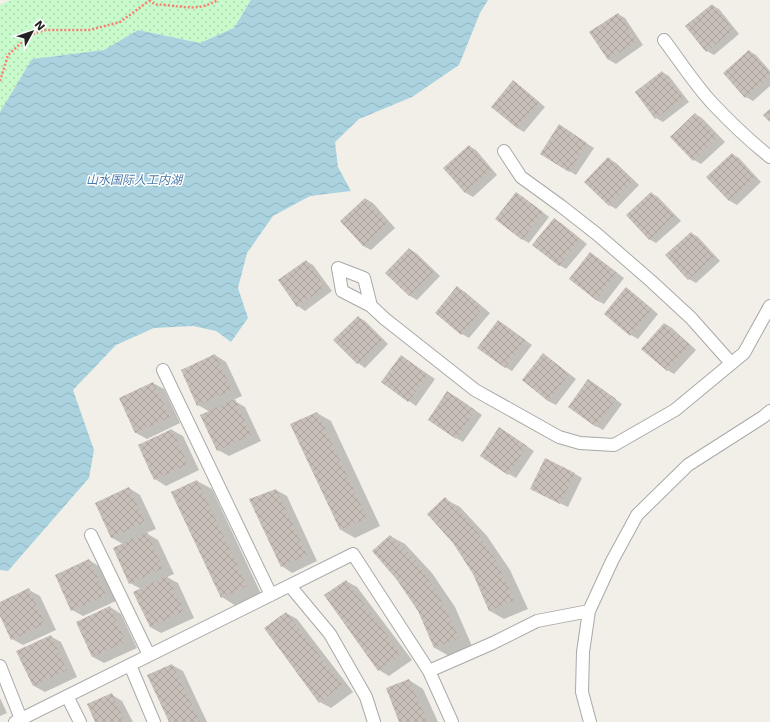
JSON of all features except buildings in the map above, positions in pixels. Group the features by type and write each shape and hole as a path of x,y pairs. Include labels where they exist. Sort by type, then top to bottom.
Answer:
{"street":[{"path":"664,40 712,104 756,146 770,157"},
{"path":"504,151 521,177 598,235 651,281 691,318 731,363"},
{"path":"371,306 385,319 475,390 559,437 580,443 614,445 675,410 744,353 770,306"},
{"path":"163,370 271,595"},
{"path":"590,722 582,692 583,652 589,611 612,561 637,515 688,465 770,411"},
{"path":"91,535 149,655"},
{"path":"0,666 18,720 353,554 429,671 452,722"},
{"path":"290,586 330,634 366,697 374,722"},
{"path":"429,671 493,643 537,621 589,611"},
{"path":"130,665 154,722"},
{"path":"66,696 80,722"}],"path":[{"path":"0,80 8,56 30,35 45,30 89,30 120,22 149,0 156,5 194,8 212,4 218,0"}],"green space":[{"path":"11,0 251,0 234,28 200,43 138,30 104,50 32,59 0,112 0,5"}],"water":[{"name":"山水国际人工内湖","path":"251,0 488,0 480,13 459,65 412,97 359,119 335,142 338,167 351,191 310,196 273,216 247,253 238,288 248,318 231,342 216,331 193,326 154,328 116,345 73,390 94,450 89,478 8,571 0,570 0,112 32,59 104,50 138,30 200,43 234,28"}]}
